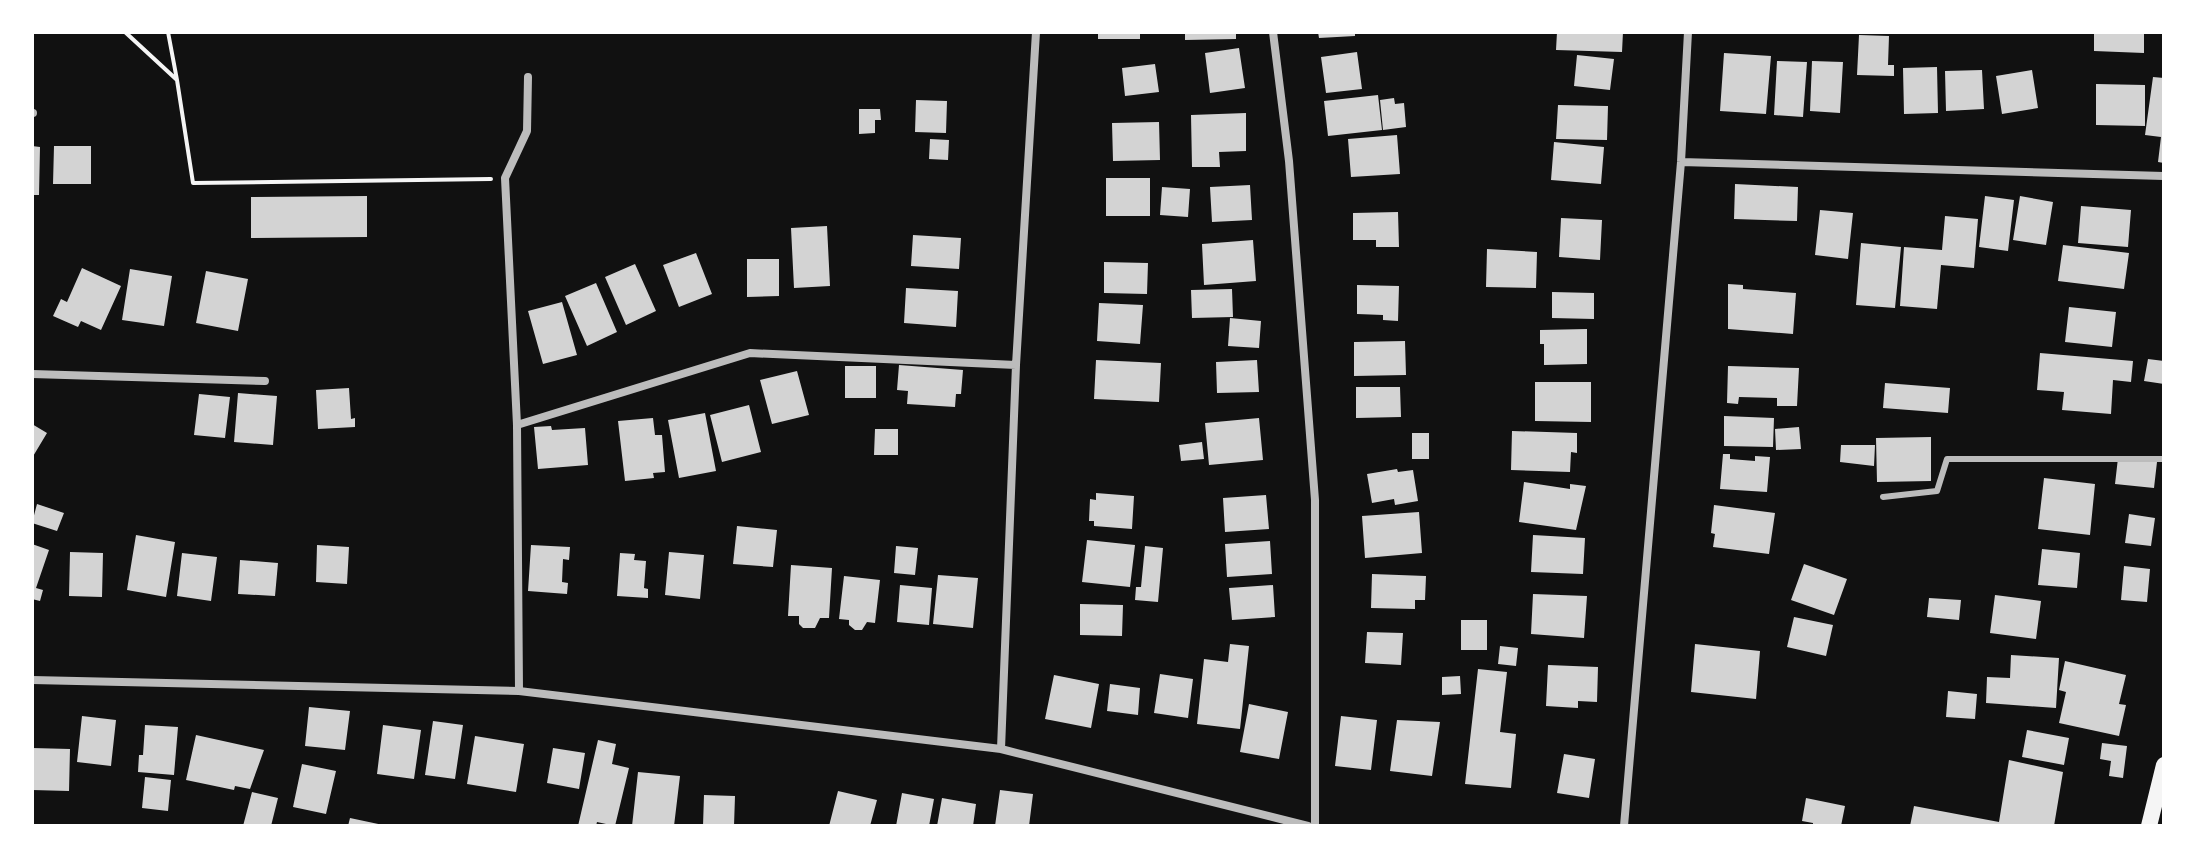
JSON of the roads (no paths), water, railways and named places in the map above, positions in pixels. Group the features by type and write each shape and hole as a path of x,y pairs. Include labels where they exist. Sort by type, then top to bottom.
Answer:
{"main road":[{"path":"2149,826 2164,765"}],"street":[{"path":"1001,749 1016,365 1036,32"},
{"path":"1273,32 1289,161 1315,500 1315,826"},
{"path":"1624,826 1681,162 1688,32"},
{"path":"519,691 517,425 505,178 527,131 528,77"},
{"path":"1681,162 2164,176"},
{"path":"517,425 750,353 1016,365"},
{"path":"32,374 265,381"},
{"path":"32,680 519,691 1001,749 1308,826"}],"lane":[{"path":"1883,497 1937,491 1947,459 2164,459"}]}
